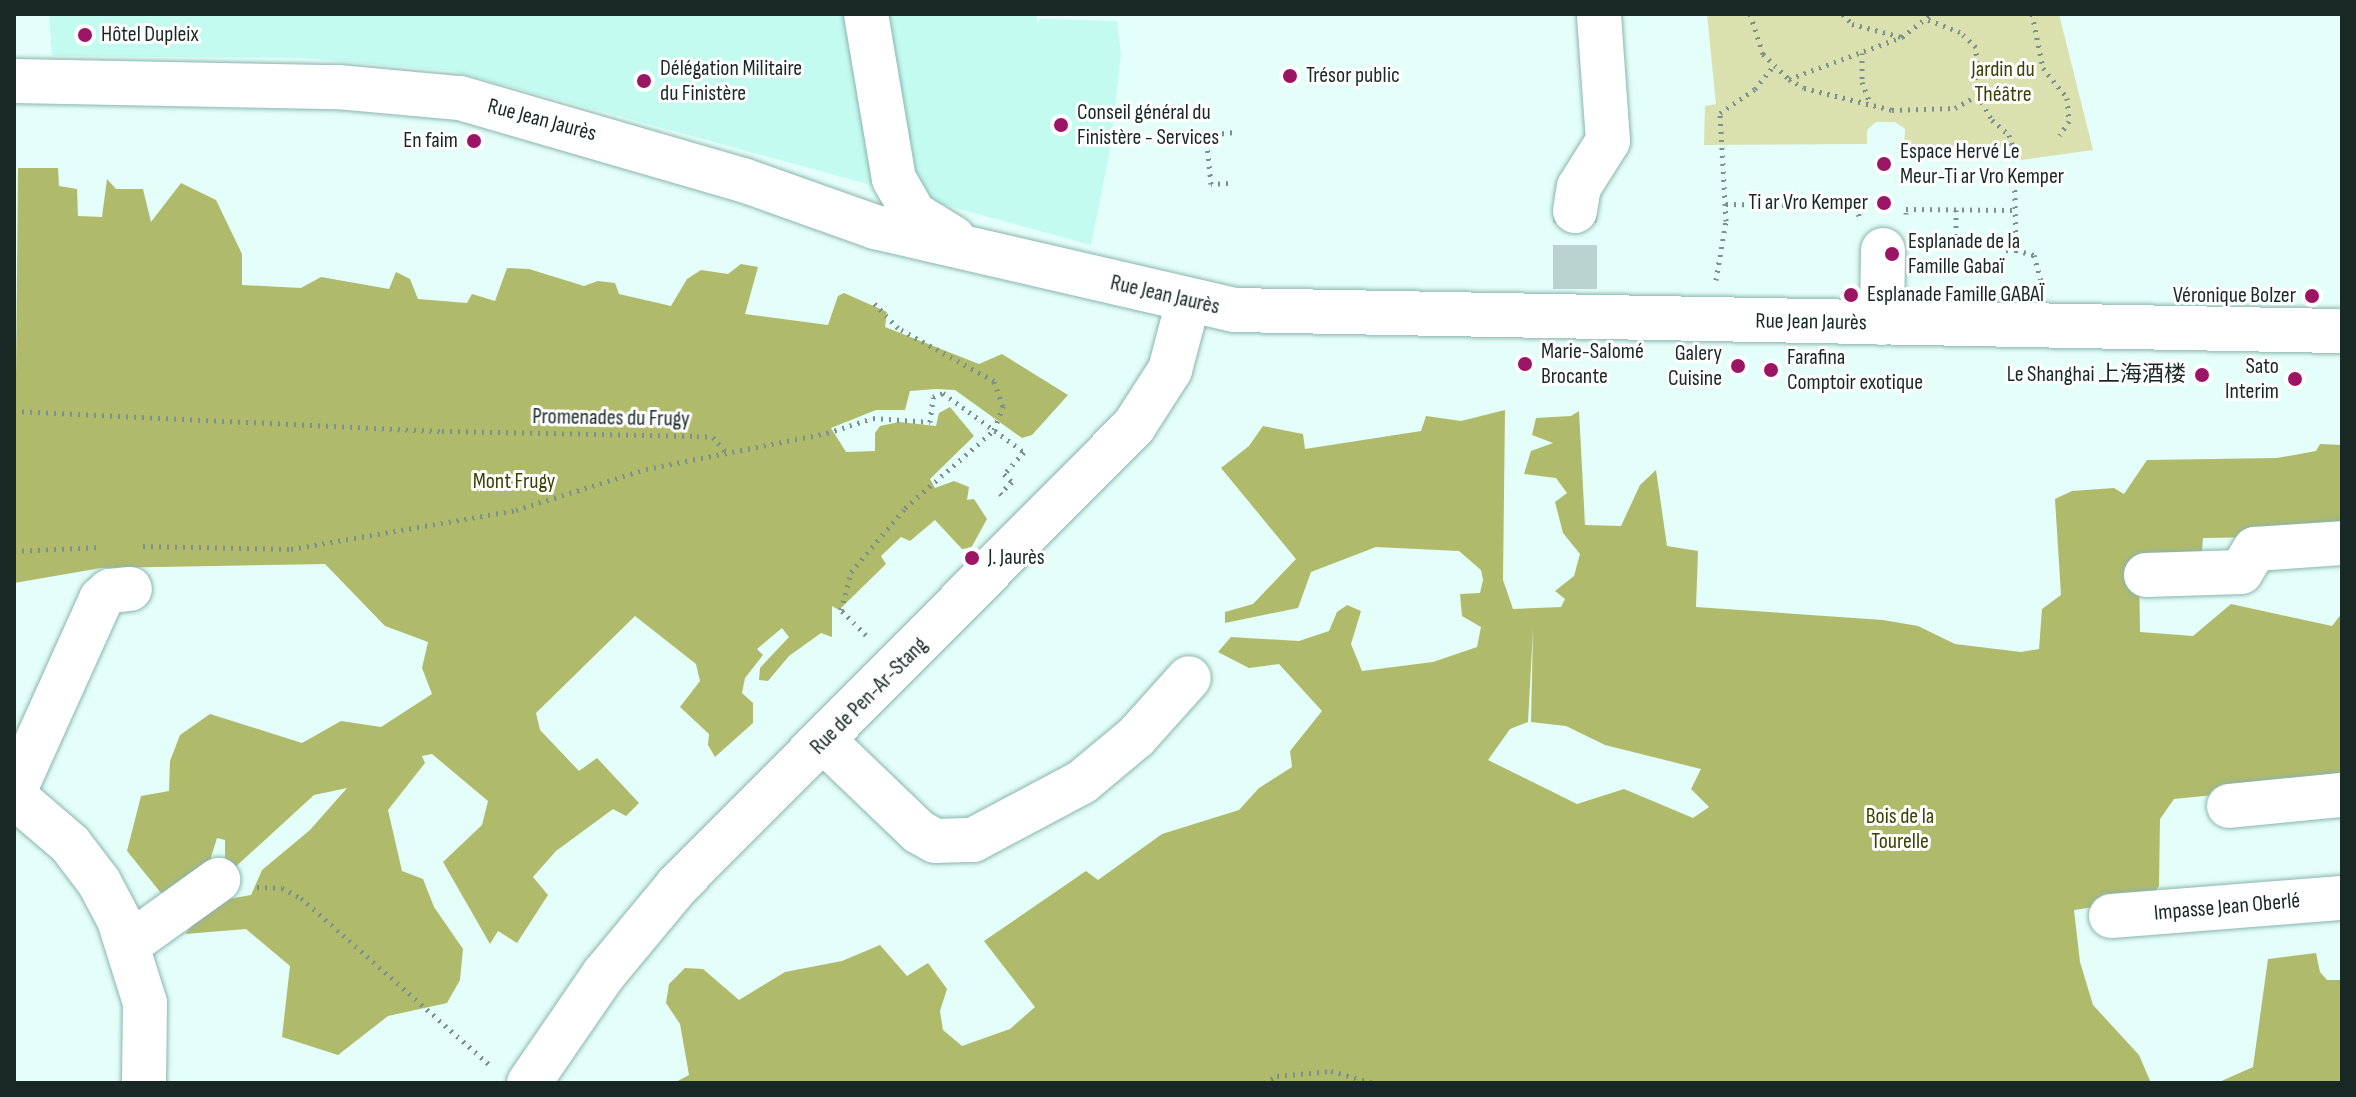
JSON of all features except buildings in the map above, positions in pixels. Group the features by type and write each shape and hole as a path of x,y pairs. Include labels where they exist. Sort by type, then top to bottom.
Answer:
{"street":[{"path":"866,14 890,168 914,214 969,245"},
{"path":"1575,211 1579,187 1603,152 1609,133 1599,14"},
{"name":"Rue Jean Jaurès","path":"14,81 323,86 460,98 612,140 906,235 969,245 1188,302 1263,312 1575,303 1717,320 2342,331"},
{"path":"832,211 871,196 890,168"},
{"path":"1874,237 1882,323"},
{"name":"Rue de Pen-Ar-Stang","path":"529,1083 588,997 658,909 1140,419 1170,370 1188,302"},
{"path":"2146,575 2241,572 2255,549 2342,543"},
{"path":"130,589 110,591 101,599 14,794 86,863 129,944 146,1020 144,1083"},
{"path":"824,741 919,832 935,841 973,840 1082,782 1136,737 1189,678"},
{"path":"2229,806 2342,795"},
{"path":"129,944 211,885"},
{"name":"Impasse Jean Oberlé","path":"2111,916 2342,898"}],"path":[{"path":"1750,14 1772,68 1789,79 1870,104 1929,112 1955,108 1978,95"},
{"path":"1843,14 1852,24 1902,37"},
{"path":"2032,14 2043,68 2067,98 2069,121 2060,135"},
{"path":"1789,79 1902,37 1929,17 1960,32 1976,47 1978,95 2012,139 2016,250 2006,250"},
{"path":"1862,53 1862,82 1870,104"},
{"path":"1717,320 1717,256 1726,230 1720,113 1755,89 1772,68"},
{"path":"1228,183 1211,184 1206,135 1237,132"},
{"path":"2004,179 2014,179"},
{"path":"1726,204 1858,206 1874,237"},
{"path":"1906,209 2016,210"},
{"path":"1956,210 1956,250"},
{"path":"841,610 851,572 865,552 927,487 994,430 1003,406 994,381 898,328 873,302"},
{"path":"729,455 873,418 930,422 933,397 943,393 1024,452 1004,474 1012,482 1000,493"},
{"name":"Promenades du Frugy","path":"14,411 442,431 697,436 713,437 729,455"},
{"name":"Promenades du Frugy","path":"141,546 291,549 334,544 516,510 646,469 729,455"},
{"path":"14,551 110,547"},
{"path":"211,885 282,888 301,898 482,1059"},
{"path":"1264,1083 1277,1076 1331,1071 1374,1083"}],"shaded area":[{"path":"49,14 1036,14 1038,25 1040,19 1117,21 1121,54 1110,150 1091,245 453,71 301,58 52,56"}],"green space":[{"name":"Jardin du Théâtre","path":"1707,14 2059,14 2093,150 2021,160 2018,150 1904,146 1905,129 1895,122 1876,122 1867,130 1867,144 1704,145 1705,106 1716,104"},
{"name":"Mont Frugy","path":"18,168 58,168 59,186 77,189 78,216 102,217 107,179 116,189 143,189 151,222 181,183 216,200 242,254 242,285 301,288 321,277 389,289 396,272 410,279 418,299 467,303 472,294 495,301 507,268 529,269 584,286 598,281 615,283 619,294 671,306 687,279 701,270 728,274 741,264 758,267 745,314 828,325 838,296 844,293 887,312 885,327 979,364 1002,354 1068,395 1032,435 1022,438 955,390 936,389 910,391 905,410 876,410 831,428 846,452 875,451 875,433 880,426 899,422 936,426 939,413 950,407 974,436 930,479 935,488 954,481 969,487 967,500 974,499 987,519 971,548 962,549 935,520 910,541 901,537 881,556 886,564 839,610 832,606 832,637 821,633 789,656 768,681 759,680 760,668 789,637 782,628 757,649 763,655 745,678 742,693 753,703 753,723 715,757 708,745 709,734 680,707 700,681 696,664 635,616 536,713 540,730 579,771 597,758 639,803 626,816 613,809 556,851 533,877 548,895 517,943 498,931 490,944 443,862 482,825 488,801 432,754 422,756 425,763 388,810 402,871 423,879 434,907 463,949 460,980 447,1003 388,1016 338,1055 282,1037 290,966 246,929 185,934 212,902 251,895 262,870 310,830 347,788 314,795 232,870 225,865 225,840 217,838 208,867 174,891 161,893 127,851 141,796 169,791 170,761 180,735 210,714 302,743 341,721 381,727 432,694 422,668 428,642 385,626 325,564 101,568 14,583"},
{"name":"Bois de la Tourelle","path":"1505,410 1503,580 1513,609 1561,607 1565,599 1555,591 1574,576 1580,554 1563,533 1555,502 1567,493 1556,478 1524,474 1531,451 1553,443 1532,435 1536,418 1571,416 1579,411 1585,525 1621,526 1640,485 1656,470 1667,546 1698,551 1696,607 1883,620 1918,626 1955,644 2021,652 2039,649 2042,609 2061,595 2055,499 2072,491 2114,488 2124,494 2147,460 2277,458 2316,451 2320,444 2342,445 2342,536 2203,538 2201,563 2139,570 2140,632 2193,636 2231,604 2332,626 2342,613 2342,782 2174,799 2160,819 2159,886 2149,899 2074,910 2080,962 2093,1005 2139,1055 2151,1083 674,1083 689,1075 680,1024 666,1003 669,984 685,968 703,969 739,1000 785,972 842,961 880,945 907,976 928,963 947,989 940,1011 943,1030 962,1046 1010,1029 1035,1007 984,941 1086,871 1098,880 1162,834 1239,810 1259,788 1292,767 1290,751 1322,711 1279,664 1249,668 1218,652 1231,637 1299,641 1329,631 1337,612 1347,605 1361,611 1351,644 1362,671 1433,662 1477,647 1481,627 1462,616 1460,594 1480,593 1483,580 1481,570 1459,551 1376,547 1311,572 1298,608 1225,623 1225,612 1253,604 1296,559 1221,468 1249,446 1263,426 1303,434 1305,449 1421,431 1426,416 1461,421","holes":["1533,629 1531,722 1566,726 1605,745 1701,769 1691,789 1709,807 1693,818 1624,789 1577,804 1488,760 1510,729 1528,722"]},
{"path":"2316,953 2320,972 2327,980 2342,980 2342,1083 2217,1083 2253,1067 2268,959"}],"tunnel":[{"path":"1575,211 1575,289"}],"place":[{"name":"Hôtel Dupleix","path":"85,35"},
{"name":"Trésor public","path":"1290,76"},
{"name":"Délégation Militaire du Finistère","path":"644,81"},
{"name":"Conseil général du Finistère - Services","path":"1061,125"},
{"name":"En faim","path":"474,141"},
{"name":"Espace Hervé Le Meur-Ti ar Vro Kemper","path":"1884,164"},
{"name":"Ti ar Vro Kemper","path":"1884,203"},
{"name":"Esplanade de la Famille Gabaï","path":"1892,254"},
{"name":"Esplanade Famille GABAÏ","path":"1851,295"},
{"name":"Véronique Bolzer","path":"2312,296"},
{"name":"Marie-Salomé Brocante","path":"1525,364"},
{"name":"Galery Cuisine","path":"1738,366"},
{"name":"Farafina Comptoir exotique","path":"1771,370"},
{"name":"Le Shanghai 上海酒楼","path":"2202,375"},
{"name":"Sato Interim","path":"2295,379"},
{"name":"J. Jaurès","path":"972,558"}]}
